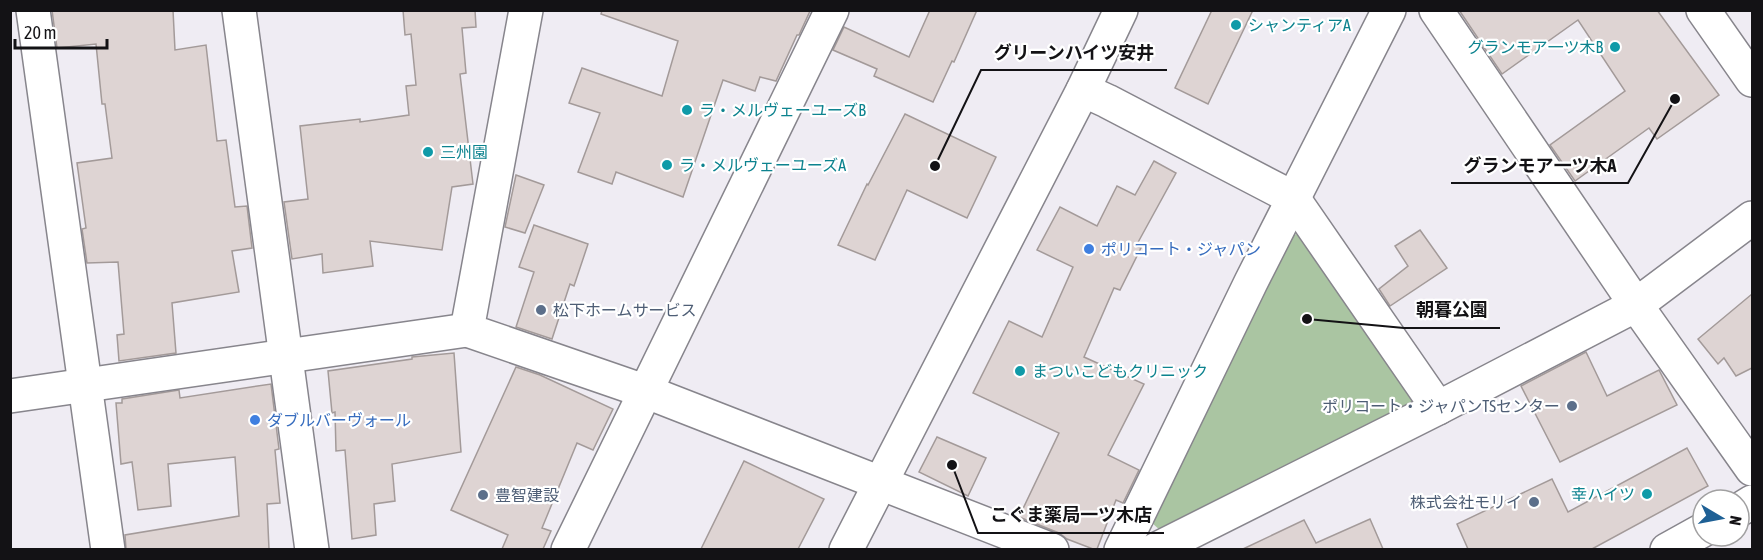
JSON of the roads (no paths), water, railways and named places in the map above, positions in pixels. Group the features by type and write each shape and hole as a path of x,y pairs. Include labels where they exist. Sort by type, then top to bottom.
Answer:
{"street":[{"path":"33,10 108,549"},
{"path":"239,10 312,549"},
{"path":"467,330 526,10"},
{"path":"568,549 647,392 832,10"},
{"path":"846,549 1083,90 1121,10"},
{"path":"1121,549 1293,198 1389,10"},
{"path":"1436,10 1636,306 1752,469"},
{"path":"1703,10 1752,80"},
{"path":"1083,90 1107,100 1293,198 1438,408"},
{"path":"1155,549 1636,306 1752,218"},
{"path":"10,396 467,330 647,392 1052,549"},
{"path":"1667,549 1691,536"}],"place":[{"name":"シャンティアA","path":"1236,25"},
{"name":"グランモア一ツ木B","path":"1615,47"},
{"name":"グランモア一ツ木A","path":"1675,99"},
{"name":"ラ・メルヴェーユーズB","path":"687,110"},
{"name":"三州園","path":"428,152"},
{"name":"ラ・メルヴェーユーズA","path":"667,165"},
{"name":"グリーンハイツ安井","path":"935,166"},
{"name":"ポリコート・ジャパン","path":"1089,249"},
{"name":"松下ホームサービス","path":"541,310"},
{"name":"朝暮公園","path":"1307,319"},
{"name":"まついこどもクリニック","path":"1020,371"},
{"name":"ポリコート・ジャパンTSセンター","path":"1572,406"},
{"name":"ダブルバーヴォール","path":"255,420"},
{"name":"こぐま薬局一ツ木店","path":"952,465"},
{"name":"幸ハイツ","path":"1647,494"},
{"name":"豊智建設","path":"483,495"},
{"name":"株式会社モリイ","path":"1534,502"}]}
